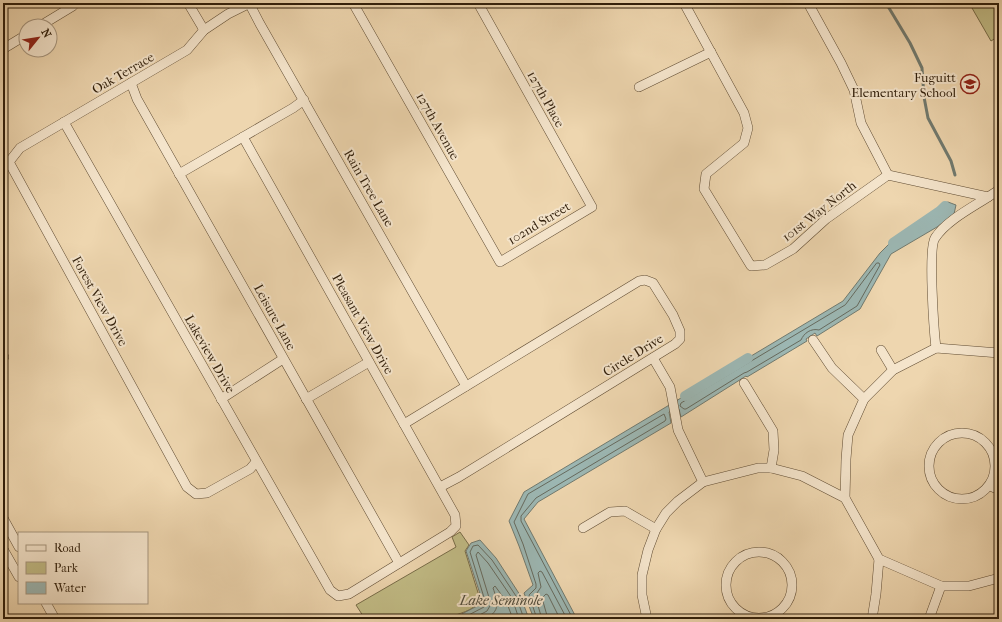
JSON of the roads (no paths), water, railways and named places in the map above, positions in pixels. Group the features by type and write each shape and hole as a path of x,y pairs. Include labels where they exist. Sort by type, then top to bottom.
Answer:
{"street":[{"path":"188,3 204,30"},
{"name":"Oak Terrace","path":"8,162 20,148 188,50 204,30 228,14 249,3"},
{"name":"Rain Tree Lane","path":"249,3 466,386"},
{"name":"127th Avenue","path":"353,3 500,262"},
{"name":"127th Place","path":"478,3 592,207"},
{"path":"639,87 711,52 684,3"},
{"path":"808,3 854,90 862,123 888,175 988,197"},
{"path":"52,18 72,4"},
{"path":"3,48 18,39"},
{"name":"101st Way North","path":"711,52 744,113 748,128 744,143 706,174 704,189 751,266 765,265 793,250 826,219 888,175"},
{"name":"Leisure Lane","path":"131,83 137,99 399,562"},
{"path":"179,174 293,108 304,100"},
{"name":"Lakeview Drive","path":"64,122 330,590 338,596 349,594 399,562"},
{"name":"Pleasant View Drive","path":"243,137 455,515 456,526 450,532 399,562"},
{"name":"Forest View Drive","path":"8,162 187,487 196,494 206,493 250,469 256,462"},
{"path":"936,348 932,265 933,240 942,228 999,190"},
{"name":"102nd Street","path":"500,262 592,207"},
{"name":"Circle Drive","path":"404,424 639,281 645,280 653,283 673,315 680,331 680,339 675,344 459,477 440,487"},
{"path":"813,340 832,368 864,399"},
{"path":"872,619 879,559 845,498 848,435 864,399 892,370 936,348 999,354"},
{"path":"881,350 892,370"},
{"path":"653,358 670,387 678,430 703,482"},
{"path":"221,399 283,359"},
{"path":"306,399 369,362"},
{"path":"744,383 773,431 774,450 772,468"},
{"path":"966,433 979,437 989,447 995,459 995,473 990,486 980,495 966,500 953,498 941,492 932,480 929,467 932,453 940,442 952,435 966,433"},
{"path":"647,619 642,595 642,575 648,550 656,529 666,513 678,501 703,482 758,468 772,468 802,476 845,498"},
{"path":"990,486 999,490"},
{"path":"583,528 610,512 624,512 656,529"},
{"path":"3,518 18,545"},
{"path":"3,549 18,575"},
{"path":"755,552 770,554 785,565 792,582 790,597 783,609 767,618 752,618 736,609 728,597 726,584 730,571 740,558 755,552"},
{"path":"879,559 941,586 969,586 999,578"},
{"path":"929,619 941,586"},
{"path":"47,604 55,619"}],"water":[{"path":"948,202 956,205 954,214 937,227 891,254 860,309 817,336 815,333 806,339 807,341 747,377 746,376 681,417 679,409 669,412 671,423 538,502 524,519 577,619 534,619 524,593 533,585 509,521 524,492 843,301 880,253 889,244 933,218 939,206"},
{"name":"Lake Seminole","path":"480,540 496,558 520,595 529,619 452,619 483,603 466,551 471,543"}],"waterway":[{"path":"886,3 910,43 922,68 924,97 928,118 951,161 955,175"},
{"path":"893,243 945,206"},
{"path":"685,396 748,358"}],"place":[{"name":"Fuguitt Elementary School","path":"970,84"}]}
